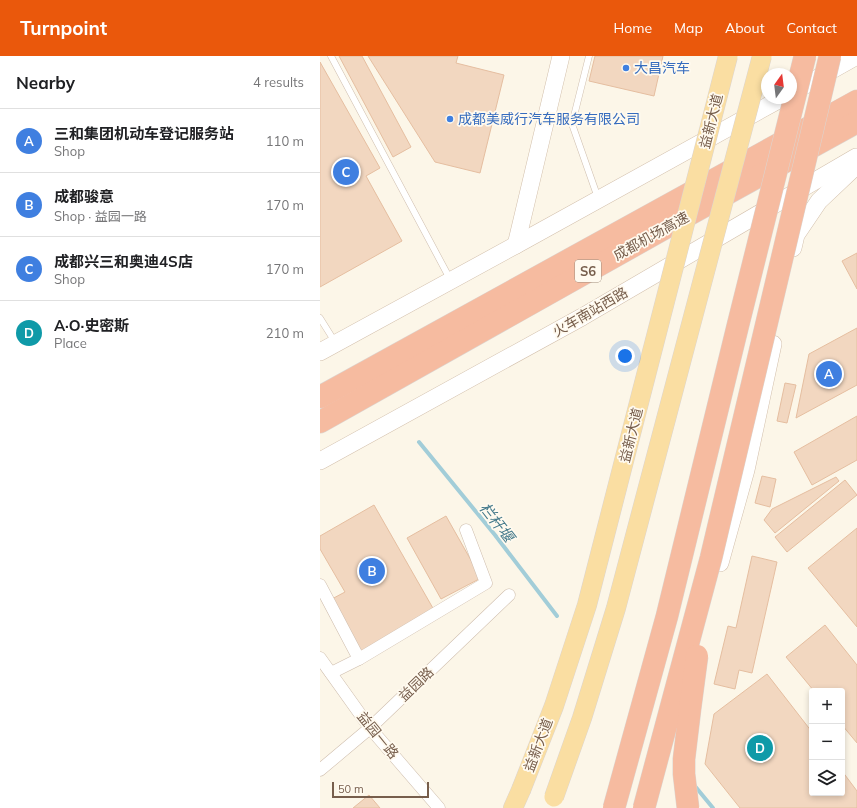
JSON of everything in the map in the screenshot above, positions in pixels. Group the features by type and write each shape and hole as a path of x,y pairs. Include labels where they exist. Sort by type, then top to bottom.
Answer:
{"highway":[{"path":"614,808 667,616 805,56"},
{"path":"644,808 711,558 830,56"},
{"name":"成都机场高速","path":"320,397 857,101"},
{"name":"成都机场高速","path":"320,422 857,122"},
{"path":"688,808 684,774 685,746 711,558"}],"main road":[{"path":"516,246 562,56"},
{"name":"益新大道","path":"513,808 554,706 587,605 728,56"},
{"path":"551,803 582,718 616,608 762,56"},
{"path":"797,90 857,56"},
{"path":"320,352 516,246 771,104"},
{"name":"火车南站西路","path":"320,461 582,317 857,156"},
{"path":"635,808 680,712 746,470 796,235 819,201 857,164"}],"street":[{"path":"331,673 359,659 486,583 466,530"},
{"path":"320,585 359,659"},
{"name":"益园路","path":"320,770 370,728 509,595"},
{"name":"益园一路","path":"320,658 370,728 439,808"}],"lane":[{"path":"331,56 451,281"},
{"path":"589,56 572,124 598,200"},
{"path":"320,318 336,344"}],"building":[{"path":"339,56 362,56 411,147 393,157"},
{"name":"成都美威行汽车服务有限公司","path":"368,56 458,56 456,63 504,75 480,173 435,162"},
{"name":"大昌汽车","path":"595,56 663,56 654,96 589,81"},
{"path":"320,62 380,168 366,176 402,241 320,287"},
{"path":"857,253 857,289 842,261"},
{"path":"857,328 857,385 796,418 809,354"},
{"path":"785,383 796,385 787,423 777,421"},
{"path":"857,416 857,460 812,485 794,452"},
{"path":"762,476 776,479 770,507 755,503"},
{"path":"836,477 839,481 775,533 764,520 772,509"},
{"path":"845,480 857,495 787,552 775,537"},
{"path":"374,505 434,610 360,653 330,600 345,592 320,549 320,536"},
{"path":"446,516 481,578 441,599 407,538"},
{"path":"857,528 857,627 808,568"},
{"path":"752,556 777,562 752,673 739,670 735,689 714,684 728,626 736,628"},
{"path":"825,625 857,665 857,743 845,729 845,688 812,688 786,657"},
{"path":"767,674 809,728 809,796 845,796 845,775 857,791 857,808 740,808 705,764 714,714"},
{"path":"369,795 380,808 353,808"}],"waterway":[{"name":"栏杆堰","path":"419,442 495,535 557,616"},
{"name":"栏杆堰","path":"694,785 713,808"}],"place":[{"name":"大昌汽车","path":"626,68"},
{"name":"成都美威行汽车服务有限公司","path":"450,119"},
{"name":"成都兴三和奥迪4S店","path":"346,172"},
{"name":"三和集团机动车登记服务站","path":"829,374"},
{"name":"成都骏意","path":"372,571"},
{"name":"A·O·史密斯","path":"760,748"}]}
